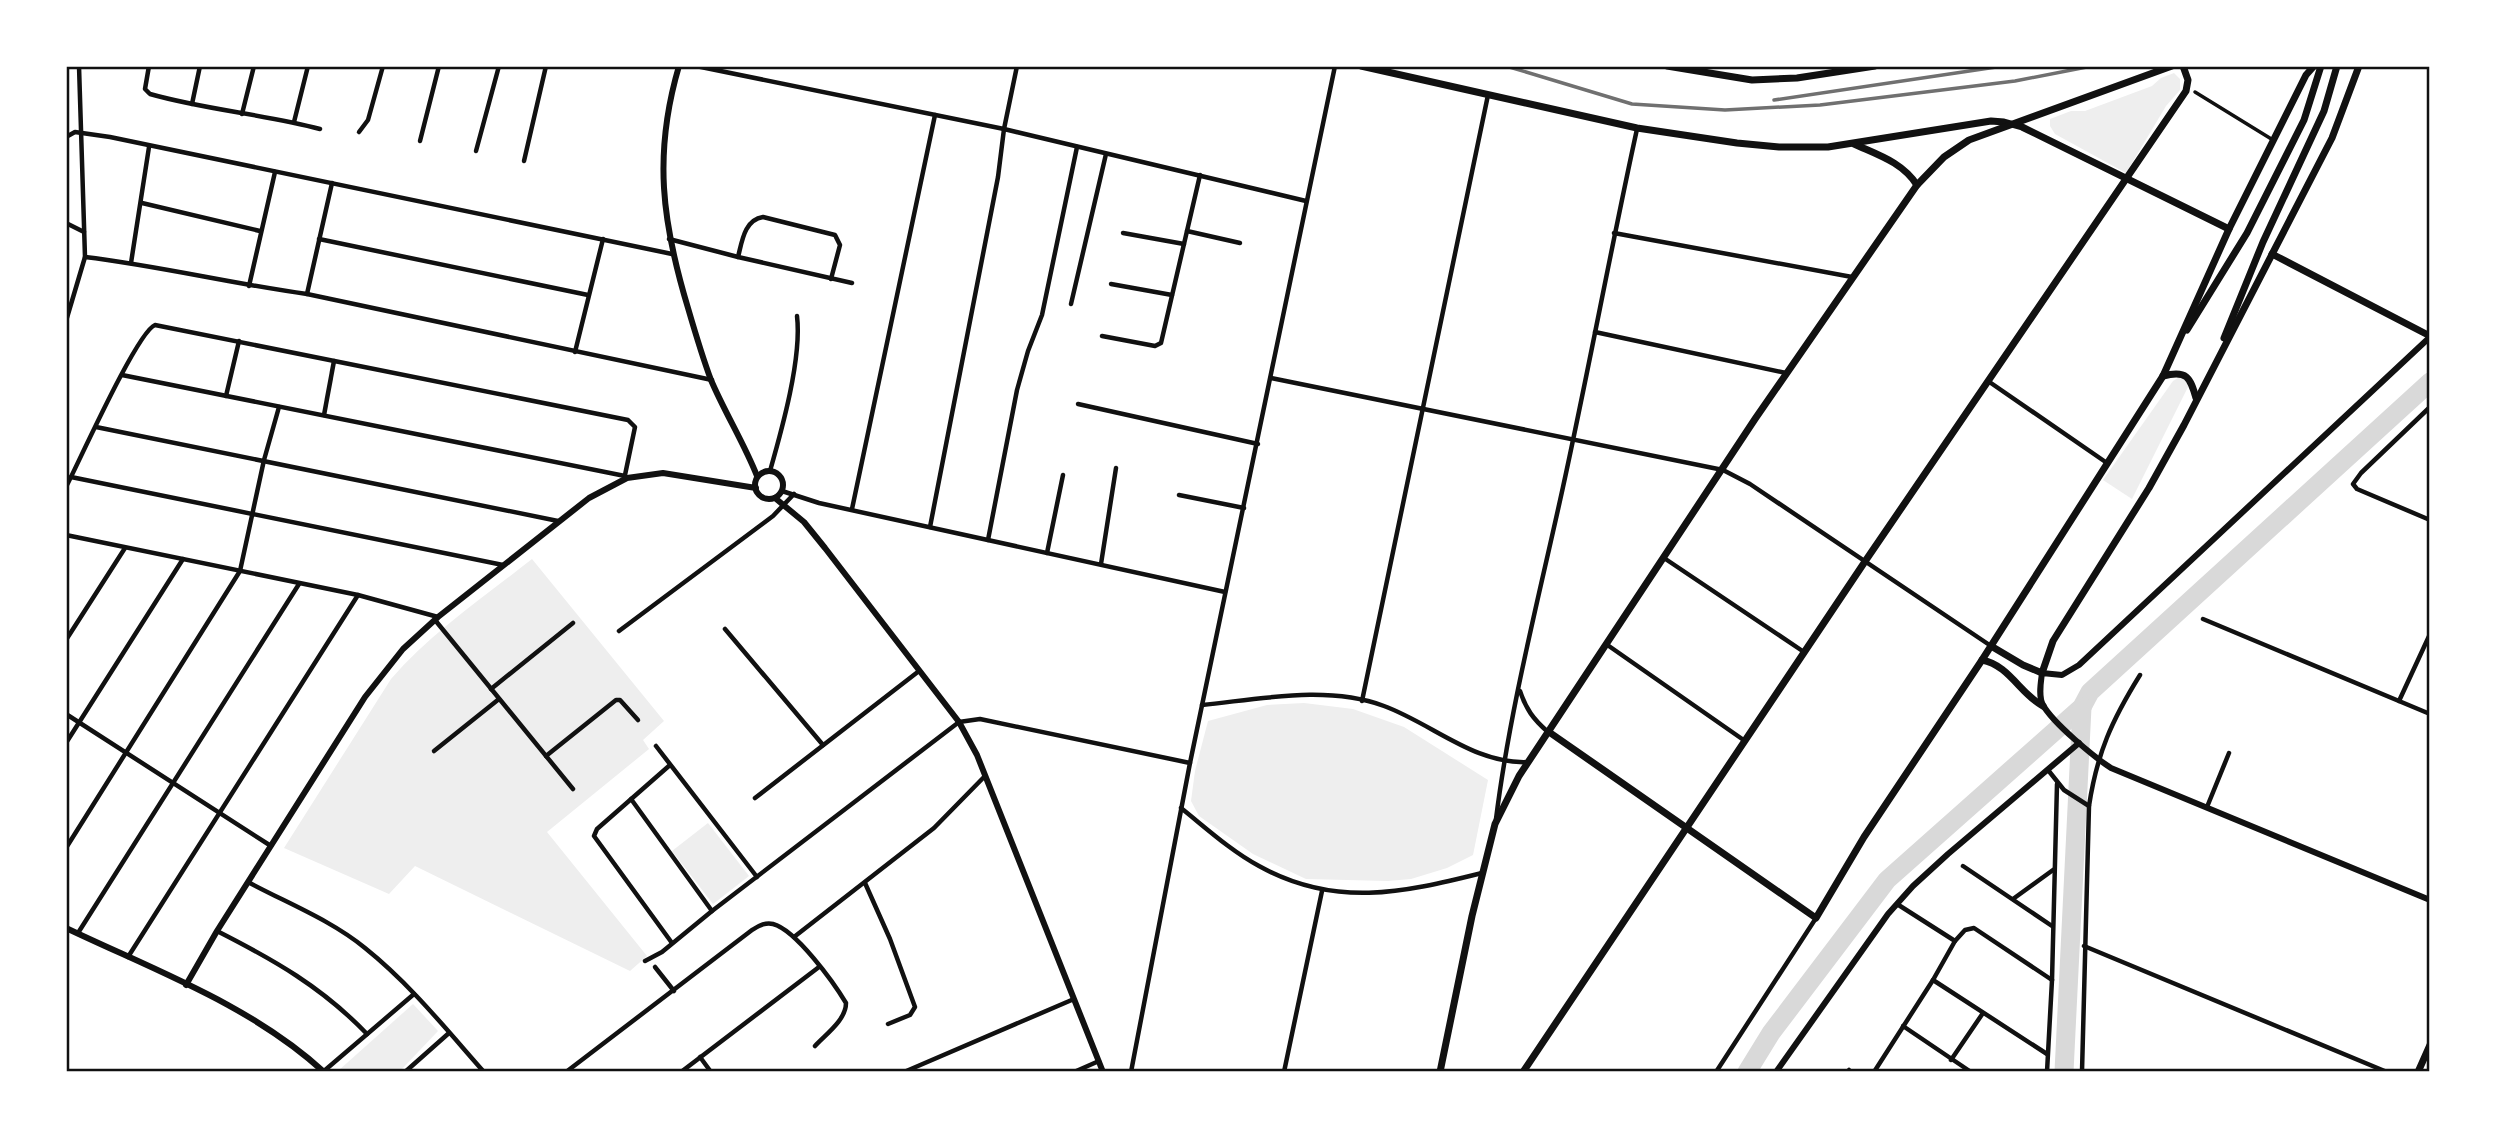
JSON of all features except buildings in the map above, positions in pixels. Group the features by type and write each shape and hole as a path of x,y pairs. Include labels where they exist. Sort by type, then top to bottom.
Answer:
{"main road":[{"path":"1361,66 1637,128 1779,147 1828,148 1991,121 2015,125 2229,229"},
{"path":"1667,66 1729,78 1761,80 1797,78 1875,66"},
{"path":"1440,1072 1495,824 1529,762 1606,644 1852,277 1917,185 1957,146 2172,66"},
{"path":"1523,1072 1866,560 2186,91 2188,80 2183,66"},
{"path":"1549,732 1816,918 1864,837 1982,660 2163,376 2229,229 2306,75 2314,66"},
{"path":"2176,346 2247,233 2304,120 2322,66"},
{"path":"2215,361 2232,313 2324,111 2337,66"},
{"path":"1991,646 2042,673 2053,641 2149,488 2197,399 2332,138 2359,66"},
{"path":"1853,144 1897,164 1917,185"},
{"path":"2272,254 2430,337"},
{"path":"2163,376 2175,373 2186,376 2192,382 2197,399"},
{"path":"1982,660 1996,665 2043,706"},
{"path":"2418,1072 2430,1045"}],"street":[{"path":"66,321 85,257 79,66"},
{"path":"149,66 145,86 147,92 192,104 320,129"},
{"path":"192,104 200,66"},
{"path":"242,114 254,66"},
{"path":"295,122 308,66"},
{"path":"359,132 368,120 383,66"},
{"path":"420,141 439,66"},
{"path":"476,151 499,66"},
{"path":"524,161 546,66"},
{"path":"679,66 669,102 663,157 669,239 712,380 757,476 756,488"},
{"path":"696,66 1004,129 1307,201"},
{"path":"930,527 1017,66"},
{"path":"1131,1072 1189,763 1258,444 1335,66"},
{"path":"2195,92 2273,140"},
{"path":"1362,701 1488,94"},
{"path":"852,509 935,115"},
{"path":"1495,824 1503,762 1574,439 1637,128"},
{"path":"66,137 82,132 672,254"},
{"path":"131,263 149,147"},
{"path":"988,540 1017,390 1042,315 1077,147"},
{"path":"1071,304 1106,154"},
{"path":"249,286 275,172"},
{"path":"1102,336 1160,345 1200,175"},
{"path":"307,293 331,183"},
{"path":"142,203 260,230"},
{"path":"738,257 750,222 763,217 835,235 840,245 831,279"},
{"path":"67,224 84,232"},
{"path":"1187,232 1240,243"},
{"path":"1123,233 1184,244"},
{"path":"1614,233 1852,277"},
{"path":"319,239 588,295"},
{"path":"575,352 603,239"},
{"path":"669,239 852,284"},
{"path":"85,257 131,263 249,286 307,293 712,380"},
{"path":"1111,284 1172,295"},
{"path":"770,471 779,442 798,346 797,316"},
{"path":"66,487 122,375 150,326 155,325 628,420 635,427 626,477"},
{"path":"1595,332 1787,373"},
{"path":"2430,337 2079,665 2062,675 2042,673 2040,695 2043,706 2076,743 2098,760 2129,777 2430,900"},
{"path":"226,396 239,341"},
{"path":"324,416 334,361"},
{"path":"122,375 626,477 663,473 756,488 766,498 775,498 804,523 825,548 959,722 985,776 1103,1072"},
{"path":"1271,378 1723,470 1750,484 1866,560 1991,646"},
{"path":"1988,381 2108,464"},
{"path":"1078,404 1258,444"},
{"path":"66,848 240,571 264,460 279,407"},
{"path":"2430,407 2361,473 2353,484 2357,489 2430,520"},
{"path":"96,427 558,521"},
{"path":"1101,564 1116,468"},
{"path":"757,476 760,472 770,471 779,476 782,491"},
{"path":"1047,553 1063,475"},
{"path":"71,477 504,565"},
{"path":"186,985 365,696 403,649 558,521 589,498 626,477"},
{"path":"782,491 819,503 1225,592"},
{"path":"775,498 782,491"},
{"path":"620,631 773,516 794,494"},
{"path":"1179,495 1244,508"},
{"path":"67,535 358,595 437,619 573,789"},
{"path":"66,640 125,548"},
{"path":"1664,558 1805,653"},
{"path":"66,743 183,559"},
{"path":"78,933 299,584"},
{"path":"127,958 358,595"},
{"path":"2203,619 2430,714"},
{"path":"491,689 573,623"},
{"path":"725,629 823,745"},
{"path":"2399,701 2430,634"},
{"path":"1606,644 1745,741"},
{"path":"755,798 919,671"},
{"path":"2081,1072 2087,804 2098,760 2120,706 2140,675"},
{"path":"1519,690 1526,709 1534,720 1549,732"},
{"path":"1202,705 1299,695 1362,701 1382,705 1410,717 1469,749 1503,762 1529,762"},
{"path":"433,751 499,699"},
{"path":"546,756 616,700 620,700 638,720"},
{"path":"66,714 271,846"},
{"path":"645,961 959,722 980,719 1189,763"},
{"path":"1776,1072 1897,904 1948,854 2076,743"},
{"path":"656,746 757,877"},
{"path":"2207,808 2229,753"},
{"path":"670,765 597,829 594,836 672,943"},
{"path":"2048,770 2057,784 2087,804"},
{"path":"794,937 934,828 985,776"},
{"path":"2047,1072 2057,784"},
{"path":"631,800 712,911"},
{"path":"1181,808 1259,866 1322,891 1395,892 1483,873"},
{"path":"1964,866 2053,927"},
{"path":"2013,900 2054,869"},
{"path":"248,882 342,931 365,947 414,994 484,1072"},
{"path":"865,883 890,939 915,1007 910,1015 888,1024"},
{"path":"1284,1072 1322,891"},
{"path":"1897,904 1955,941"},
{"path":"1716,1072 1816,918"},
{"path":"566,1072 759,926 768,923 794,937 846,1003 846,1011 815,1046"},
{"path":"66,928 249,1016 276,1032 324,1071 414,994"},
{"path":"1874,1072 1955,941 1965,930 1974,928 2052,980"},
{"path":"217,931 302,978 345,1011 367,1034"},
{"path":"2084,946 2387,1072"},
{"path":"655,967 674,991"},
{"path":"681,1072 819,967"},
{"path":"1933,980 2048,1054"},
{"path":"904,1072 1073,999"},
{"path":"1951,1060 1983,1013"},
{"path":"1903,1026 1971,1072"},
{"path":"405,1072 449,1033"},
{"path":"700,1057 711,1072"},
{"path":"1074,1072 1099,1061"}],"shaded area":[{"path":"2174,73 2180,79 2180,90 2166,106 2126,173 2055,134 2050,126 2050,119 2071,111 2085,111 2152,86 2161,78"},
{"path":"2181,376 2188,383 2188,387 2132,499 2103,480 2173,381"},
{"path":"532,559 664,721 643,740 649,749 547,832 647,956 630,971 415,866 389,894 284,848 391,679 441,631"},
{"path":"1304,703 1353,709 1404,727 1488,780 1473,855 1447,868 1411,879 1306,879 1253,854 1199,816 1191,801 1195,771 1208,721 1267,705"},
{"path":"708,823 749,876 713,904 672,851"},
{"path":"413,1004 438,1031 401,1070 338,1071"}],"waterway":[{"path":"1747,1072 1771,1033 1887,880 2082,707 2090,692 2430,382"},
{"path":"2064,1072 2082,707"}],"railway":[{"path":"1506,66 1632,104 1725,110 1820,105 2015,81 2092,66"},
{"path":"1774,100 2003,66"}]}
